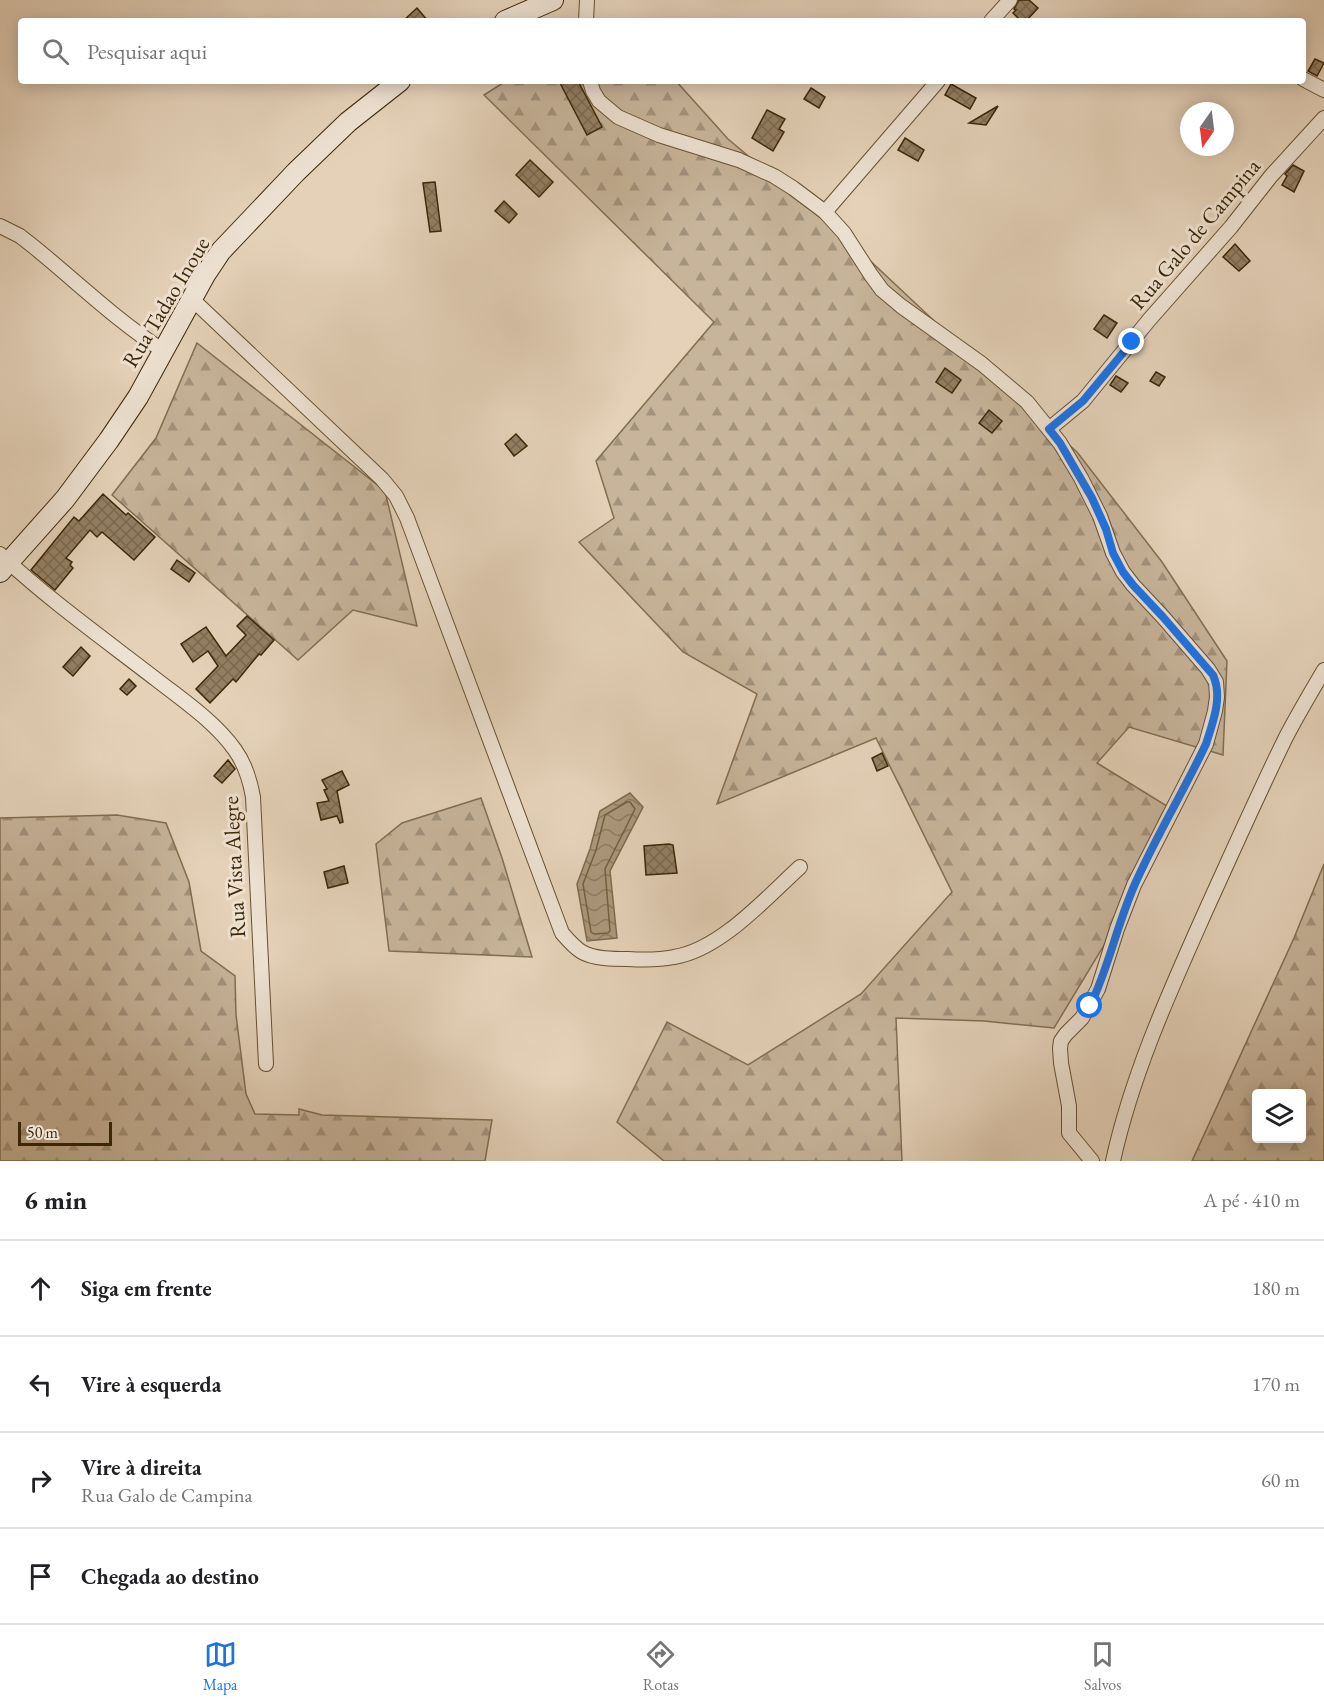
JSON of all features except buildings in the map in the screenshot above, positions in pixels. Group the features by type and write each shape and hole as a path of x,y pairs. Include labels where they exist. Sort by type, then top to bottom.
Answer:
{"street":[{"path":"511,18 553,0"},
{"path":"586,18 587,0"},
{"path":"994,18 1010,0"},
{"path":"1306,81 1324,90"},
{"name":"Rua Tadao Inoue","path":"3,562 65,499 88,470 138,397 162,350 221,251 348,122 396,84"},
{"path":"591,84 599,101 618,117 659,135 757,167 793,188 825,212 844,233 882,290 1012,388 1037,413 1060,443 1092,498 1106,529 1113,553 1123,572 1208,669 1216,682 1215,711 1206,744 1134,885 1098,989 1082,1018 1061,1041 1061,1063 1069,1106 1069,1133 1092,1161"},
{"path":"825,212 936,84"},
{"name":"Rua Galo de Campina","path":"1049,429 1083,401 1149,320 1231,227 1271,176 1324,118"},
{"path":"0,226 21,236 122,321 162,350"},
{"path":"192,299 382,479 396,496 407,518 562,933 569,941 582,952 609,959 642,960 676,957 712,944 800,867"},
{"name":"Rua Vista Alegre","path":"3,562 201,716 236,751 249,775 253,796 266,1064"},
{"path":"1113,1161 1121,1125 1138,1074 1185,957 1287,737 1324,670"}],"green space":[{"path":"501,84 679,84 728,139 847,239 1077,452 1162,562 1227,661 1223,755 1129,727 1097,763 1175,811 1112,932 1054,1028 984,1021 896,1018 902,1161 664,1161 617,1122 667,1022 748,1065 861,994 952,892 876,738 717,804 757,694 683,652 579,542 614,518 596,461 714,322 484,95"},
{"path":"197,343 385,491 417,626 353,610 298,660 112,495 156,438"},
{"path":"481,798 532,957 389,951 376,844 402,823"},
{"path":"117,815 166,823 189,882 201,951 235,976 236,1015 246,1094 255,1114 299,1115 299,1109 322,1115 492,1120 485,1161 0,1161 0,818"},
{"path":"1324,864 1324,1161 1192,1161 1294,938"}],"water":[{"path":"630,793 643,807 610,871 617,938 587,941 577,884 590,849 600,811"}],"route":[{"path":"1090,1006 1134,885 1206,744 1218,697 1213,675 1133,585 1118,564 1092,498 1060,443 1049,429 1083,401 1132,342"}]}
